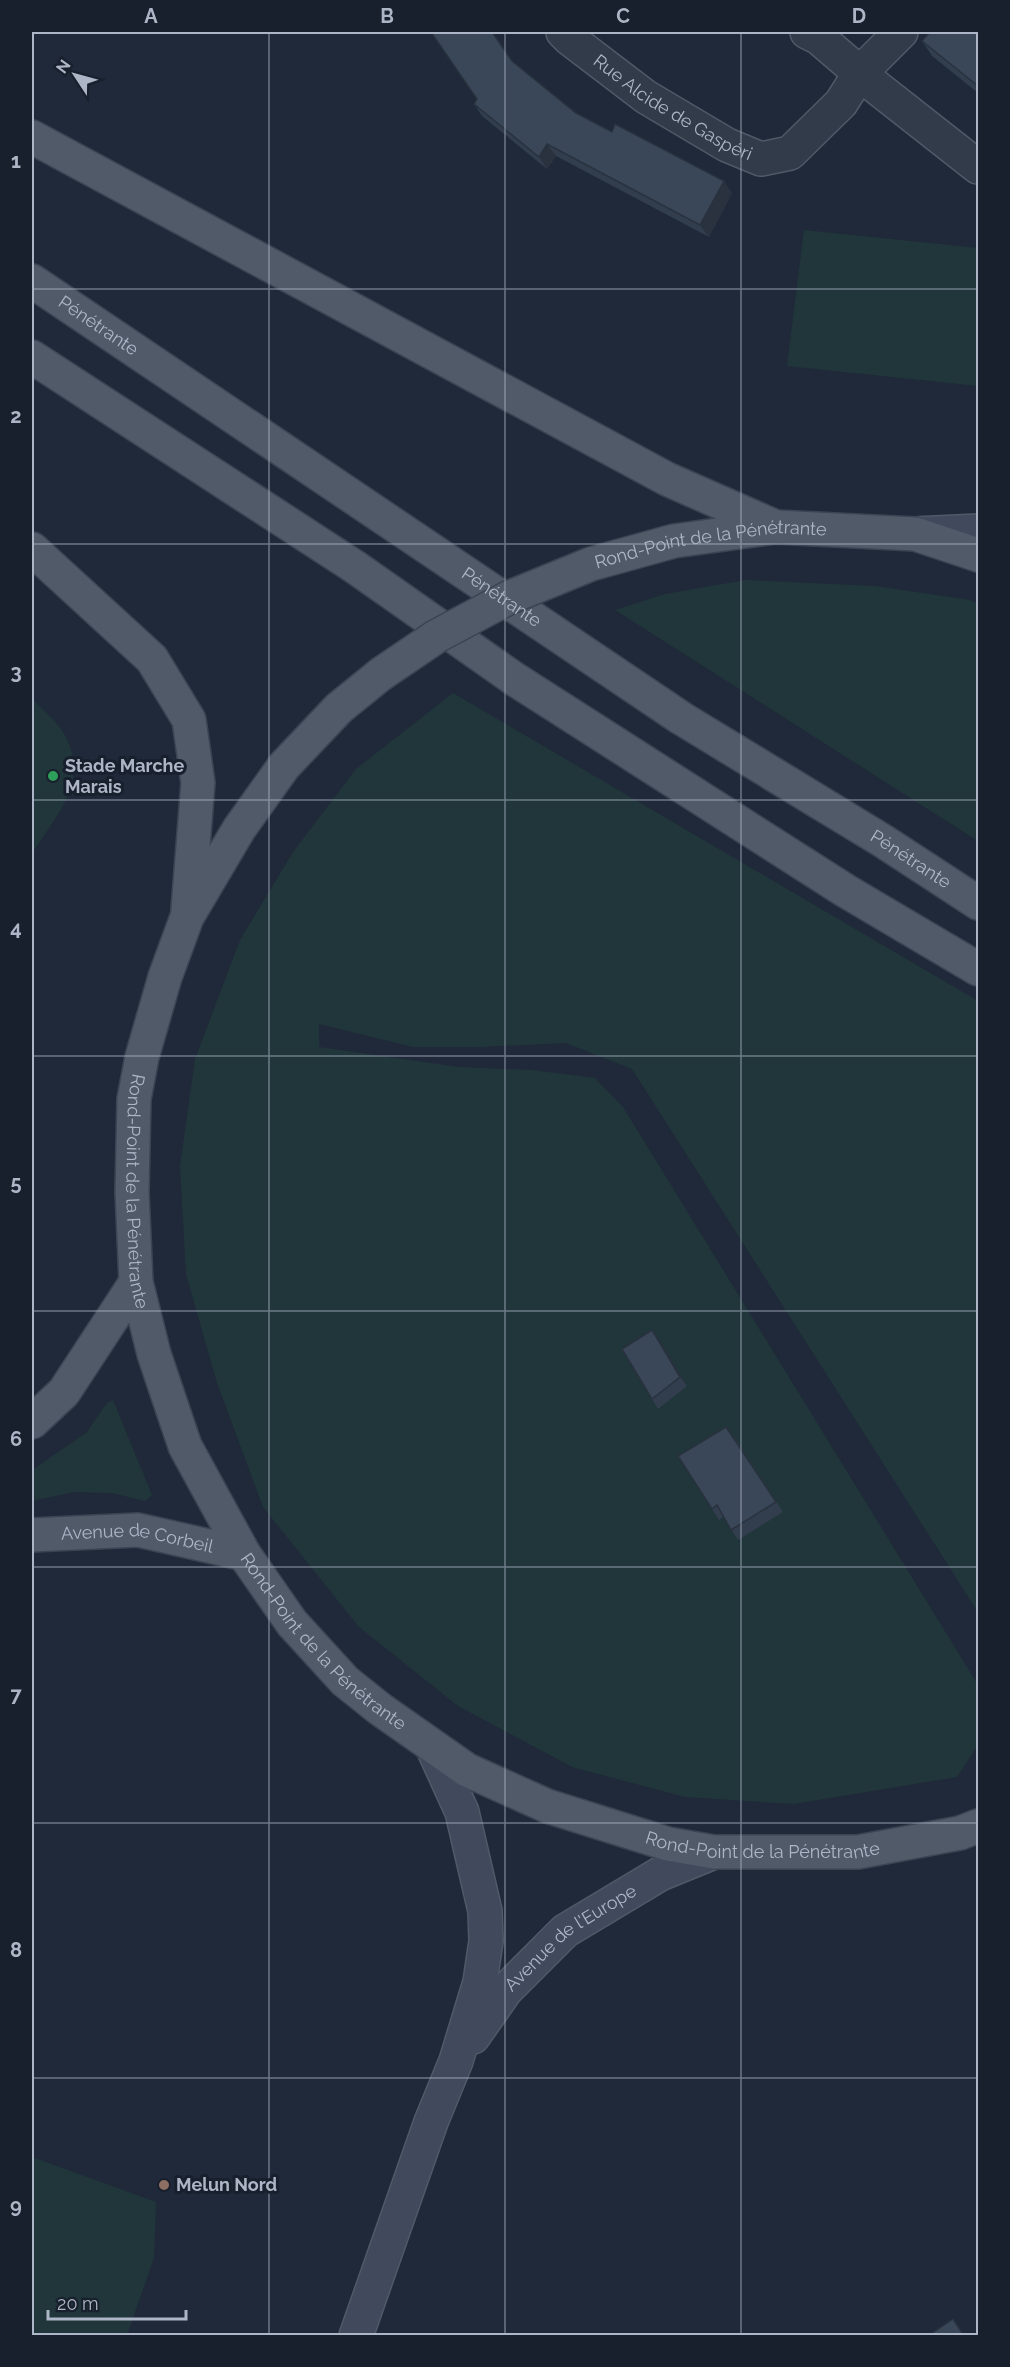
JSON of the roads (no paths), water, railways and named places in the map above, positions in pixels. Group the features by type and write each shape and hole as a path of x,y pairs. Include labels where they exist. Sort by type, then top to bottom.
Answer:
{"main road":[{"path":"32,137 667,479 776,527"},
{"name":"Pénétrante","path":"32,281 681,718 873,835 978,903"},
{"path":"32,357 355,567 516,680 846,891 978,969"},
{"name":"Rond-Point de la Pénétrante","path":"972,1834 858,1851 714,1852 668,1844 548,1806 467,1770 345,1681 292,1623 244,1554 185,1446 154,1354 136,1282 132,1192 134,1099 145,1046 165,978 187,917 239,829 284,766 339,708 381,674 437,636 508,598 591,564 674,542 776,527 915,534 978,555"},
{"path":"915,534 978,531"},
{"path":"32,549 152,659 189,720 198,783 187,917"},
{"path":"32,1422 64,1392 136,1282"},
{"name":"Avenue de Corbeil","path":"32,1535 138,1530 244,1554"},
{"name":"Avenue de l'Europe","path":"356,2336 431,2122 456,2061 480,1982 486,1941 485,1911 462,1812 432,1746"},
{"name":"Avenue de l'Europe","path":"456,2061 506,1990 565,1931 660,1874 714,1852"}],"street":[{"name":"Rue Alcide de Gaspéri","path":"563,32 646,97 727,145 760,159 790,153 841,103 860,73"},
{"path":"807,32 819,38 978,167"},
{"path":"860,73 901,32"}],"place":[{"name":"Stade Marche Marais","path":"53,776"},
{"name":"Melun Nord","path":"164,2185"}]}
